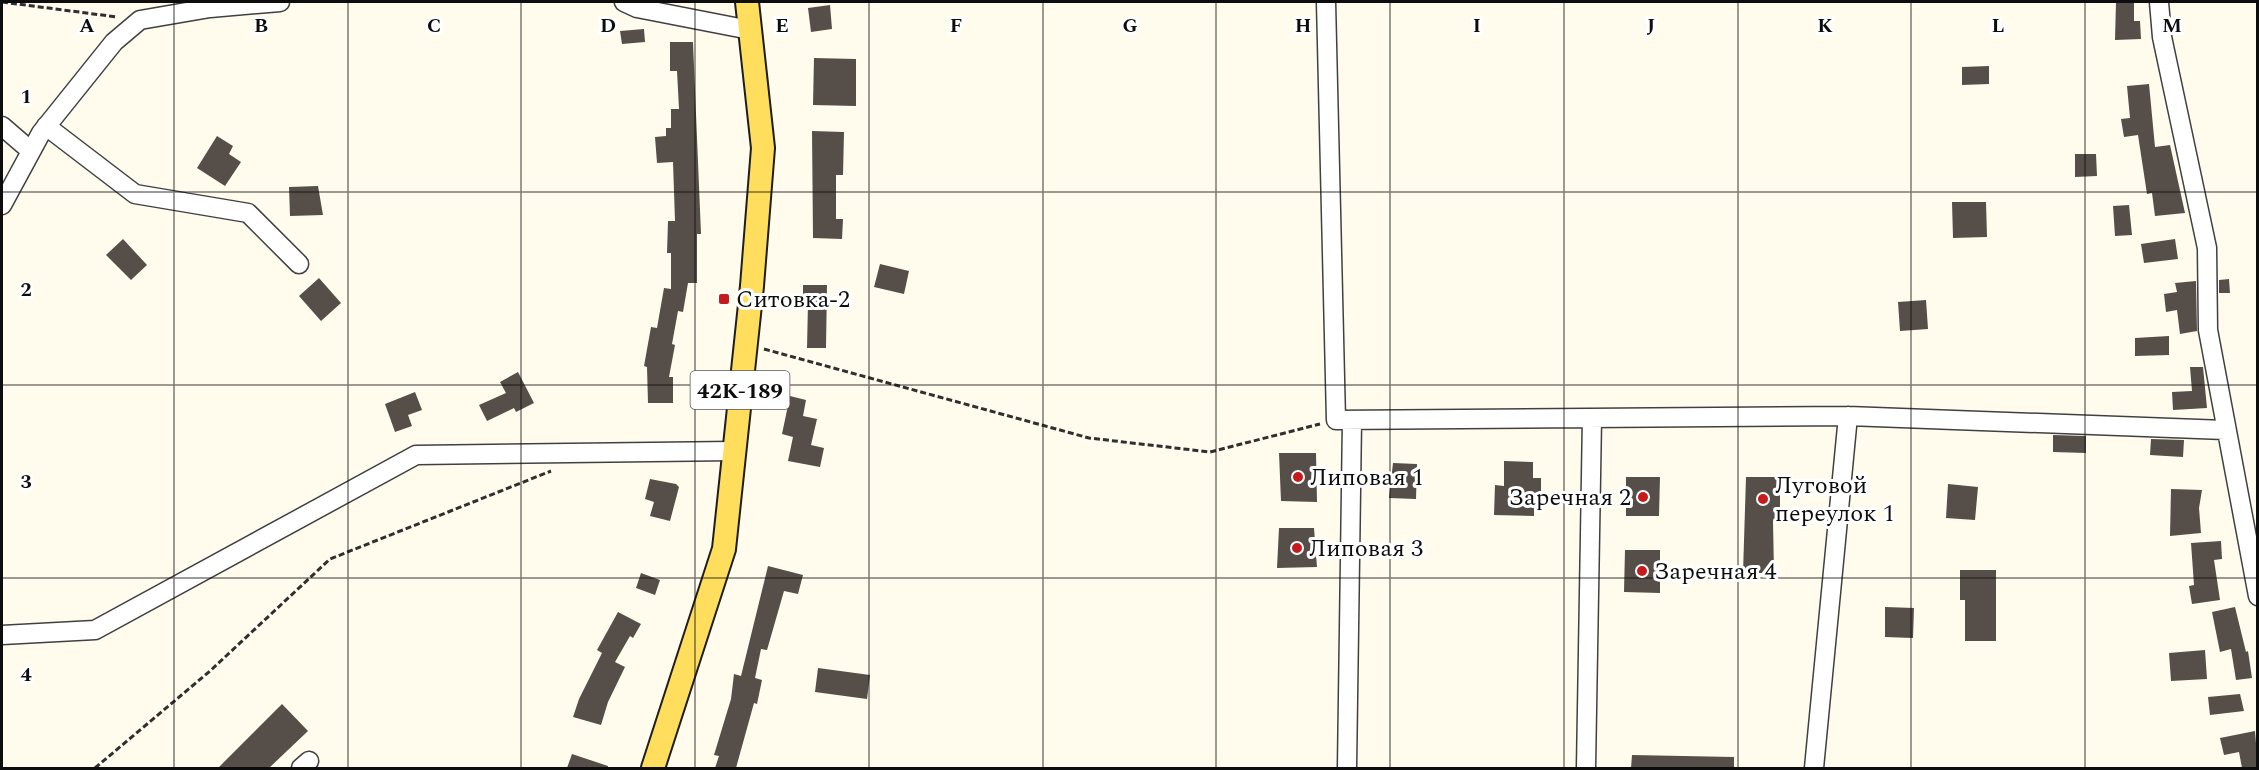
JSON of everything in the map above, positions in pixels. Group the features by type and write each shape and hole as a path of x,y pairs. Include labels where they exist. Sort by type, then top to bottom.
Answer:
{"main road":[{"name":"42К-189","path":"653,768 724,549 762,148 747,2"}],"street":[{"path":"2,205 46,126 114,42 140,20 210,8 280,2"},
{"path":"624,2 637,8 750,30"},
{"path":"1326,2 1344,420 1347,768"},
{"path":"2158,2 2162,37 2207,248 2208,330 2258,596"},
{"path":"2,126 31,150"},
{"path":"46,126 135,194 249,213 299,264"},
{"path":"1344,420 1848,416 2225,430"},
{"path":"1814,768 1848,416"},
{"path":"1586,768 1592,418"},
{"path":"2,635 95,630 416,455 733,451"}],"path":[{"path":"2,2 140,20"},
{"path":"745,344 1089,438 1210,452 1344,420"},
{"path":"95,768 210,671 330,559 555,470"}],"building":[{"path":"2116,2 2134,2 2134,21 2140,21 2141,39 2115,40"},
{"path":"830,5 832,29 811,32 808,8"},
{"path":"644,29 645,42 622,44 620,31"},
{"path":"670,42 693,42 701,234 697,234 697,283 688,283 683,312 678,311 672,344 675,345 669,377 673,377 673,403 648,403 647,367 644,366 651,327 657,328 664,288 671,289 671,253 667,253 668,221 675,221 673,162 657,163 655,137 666,136 666,128 671,128 671,109 679,109 677,71 670,71"},
{"path":"814,58 856,59 856,106 813,105"},
{"path":"1989,66 1989,84 1962,85 1962,67"},
{"path":"2149,84 2155,147 2170,145 2185,213 2155,216 2152,193 2147,194 2138,135 2124,137 2121,119 2130,118 2127,86"},
{"path":"812,131 844,132 843,175 836,175 836,219 843,219 842,239 813,238"},
{"path":"217,136 233,146 229,154 241,162 225,186 197,168"},
{"path":"2075,154 2096,154 2097,176 2075,177"},
{"path":"318,186 323,215 290,216 289,187"},
{"path":"1952,202 1986,202 1987,237 1953,238"},
{"path":"2129,205 2132,235 2115,236 2113,206"},
{"path":"123,239 147,265 131,280 106,255"},
{"path":"2175,239 2178,259 2144,263 2141,244"},
{"path":"880,264 909,271 904,294 874,287"},
{"path":"319,278 341,303 321,321 299,296"},
{"path":"2229,279 2230,293 2219,293 2219,280"},
{"path":"2196,281 2197,331 2180,334 2177,310 2166,312 2164,294 2177,292 2175,283"},
{"path":"803,285 827,285 826,348 807,348 808,303 803,303"},
{"path":"1926,300 1928,329 1900,331 1898,302"},
{"path":"2169,336 2169,355 2135,356 2135,338"},
{"path":"2190,367 2203,367 2207,408 2173,410 2172,392 2192,391"},
{"path":"518,372 534,403 516,412 514,408 487,421 479,405 506,393 500,382"},
{"path":"415,392 422,410 408,415 412,426 395,432 385,404"},
{"path":"790,396 806,400 803,416 817,419 811,445 824,448 820,467 788,461 793,437 782,434"},
{"path":"2053,435 2086,436 2086,453 2053,452"},
{"path":"2151,439 2184,440 2183,457 2150,455"},
{"name":"Липовая 1","path":"1279,453 1316,453 1317,502 1281,501"},
{"path":"1504,461 1533,462 1533,478 1541,478 1541,499 1534,498 1534,516 1494,515 1495,485 1504,486"},
{"path":"1393,463 1417,464 1416,499 1389,498"},
{"name":"Заречная 2","path":"1626,477 1660,477 1659,516 1626,516"},
{"path":"1746,477 1780,477 1780,521 1773,521 1774,573 1743,573"},
{"path":"650,479 676,484 679,487 670,521 650,516 654,502 645,499"},
{"path":"1948,484 1978,487 1975,520 1946,518"},
{"path":"2171,489 2202,490 2199,508 2201,533 2170,536"},
{"name":"Липовая 3","path":"1279,528 1314,528 1317,567 1277,568"},
{"path":"2221,541 2222,559 2214,560 2220,600 2192,604 2189,586 2194,585 2191,543"},
{"name":"Заречная 4","path":"1625,550 1660,550 1660,593 1624,592"},
{"path":"768,566 803,575 798,594 784,591 767,650 761,649 755,678 762,680 757,704 754,703 736,768 715,768 719,756 714,755 731,699 734,674 741,676"},
{"path":"1960,570 1996,570 1996,641 1965,641 1965,600 1960,600"},
{"path":"641,573 660,580 655,595 636,588"},
{"path":"1885,607 1914,608 1913,638 1885,637"},
{"path":"2235,607 2246,652 2248,651 2252,678 2236,680 2231,649 2220,652 2212,612"},
{"path":"618,612 641,624 633,638 630,636 615,662 625,667 608,702 601,725 573,717 579,699 602,653 597,650"},
{"path":"2205,650 2207,679 2171,681 2169,653"},
{"path":"818,668 870,675 867,699 815,692"},
{"path":"2240,694 2244,711 2210,715 2208,697"},
{"path":"282,704 308,731 269,768 218,768"},
{"path":"2255,731 2258,768 2242,768 2239,752 2224,755 2220,738"},
{"path":"572,754 608,766 608,768 567,768"},
{"path":"1632,755 1734,757 1734,768 1631,768"}],"place":[{"name":"Ситовка-2","path":"724,299"},
{"name":"Липовая 1","path":"1298,477"},
{"name":"Заречная 2","path":"1643,497"},
{"name":"Луговой переулок 1","path":"1763,499"},
{"name":"Липовая 3","path":"1297,548"},
{"name":"Заречная 4","path":"1642,571"}]}
